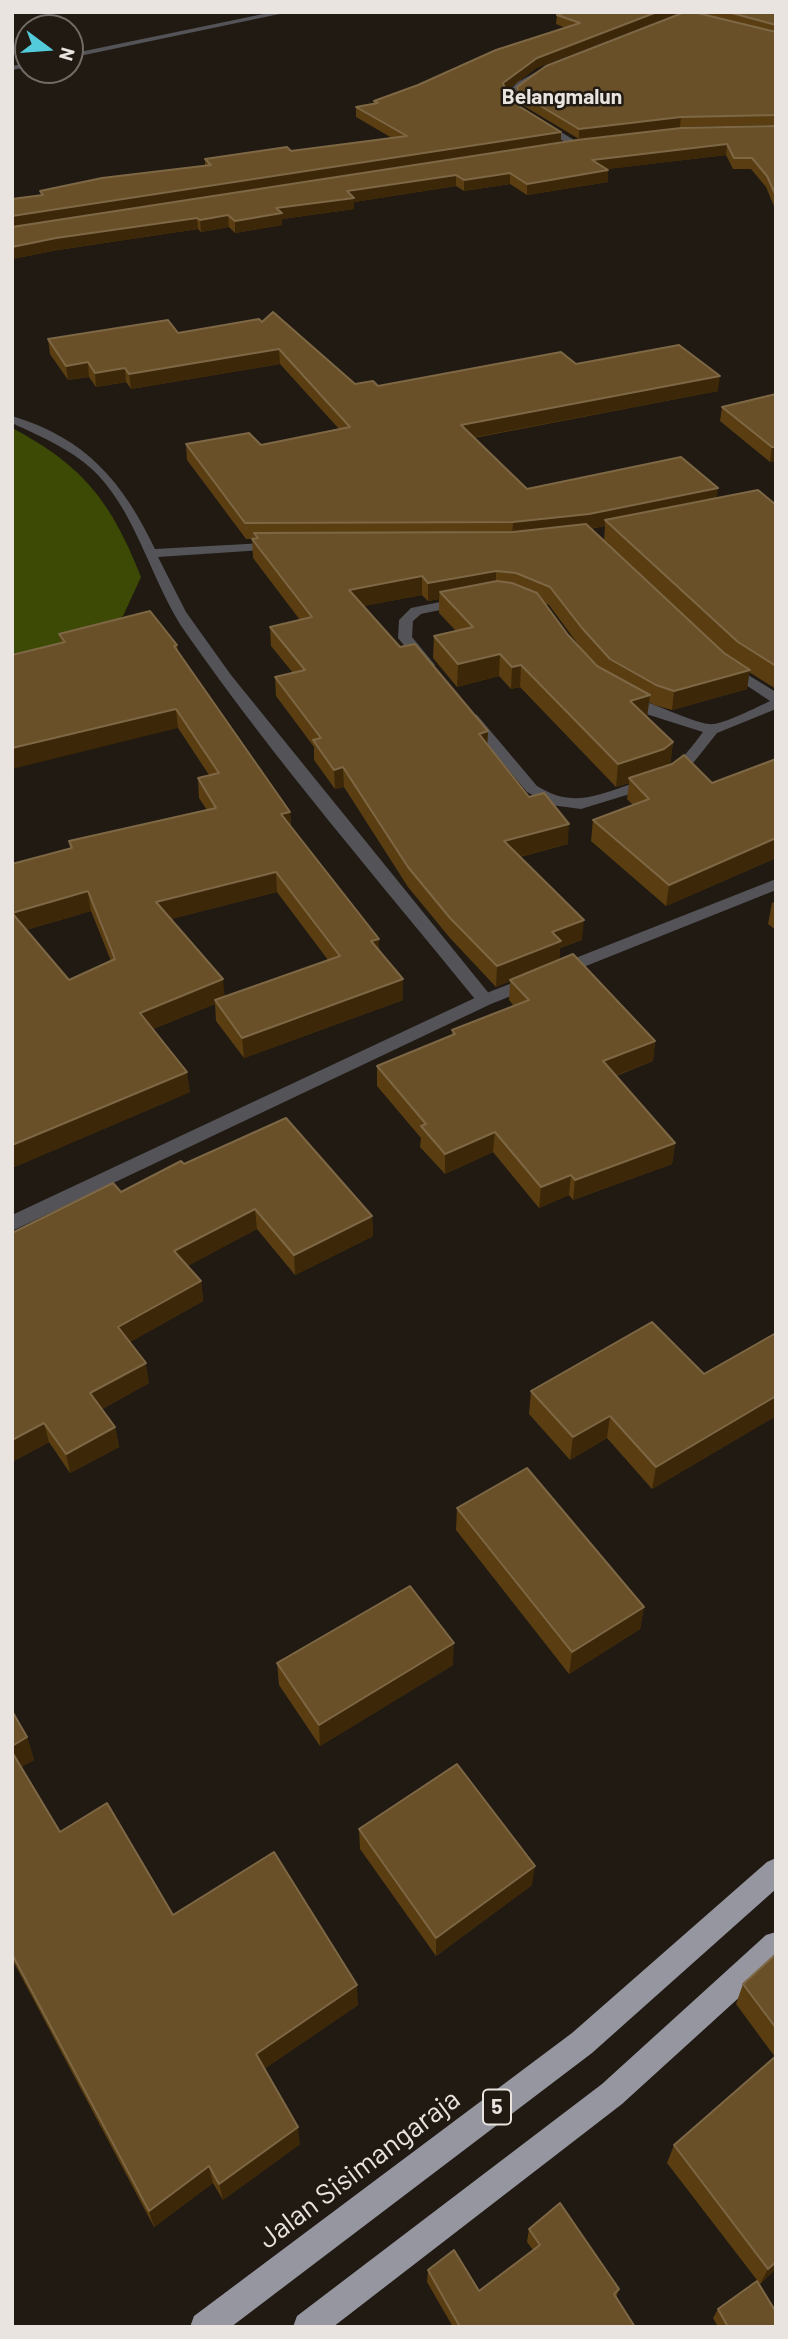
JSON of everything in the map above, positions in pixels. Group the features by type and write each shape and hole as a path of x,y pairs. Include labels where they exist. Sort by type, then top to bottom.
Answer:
{"highway":[{"name":"Jalan Sisimangaraja","path":"205,2327 582,2043 776,1871"},
{"path":"308,2327 612,2094 776,1945"}],"street":[{"path":"84,53 285,12"},
{"path":"553,68 520,84 508,96 514,107 576,145"},
{"path":"562,148 589,144"},
{"path":"12,419 61,441 109,480 153,554 164,587 189,628 292,764 485,1000"},
{"path":"153,554 287,544"},
{"path":"439,678 405,638 405,620 416,611 484,598"},
{"path":"464,708 531,789 543,798 576,807 593,804 670,776 693,757 712,730 776,701 718,658"},
{"path":"613,690 648,710 712,730"},
{"path":"12,1224 485,1000 776,884"}],"green space":[{"path":"12,428 58,457 92,489 118,527 141,577 123,616 88,635 12,666"}],"building":[{"path":"567,12 657,12 537,58 503,83 509,100 561,132 12,216 12,199 43,195 40,191 102,178 211,165 205,159 287,147 291,151 407,136 356,107 378,103 374,101 418,85 496,50 580,23 557,15"},
{"path":"685,12 776,32 776,115 681,117 579,129 519,93 517,87 546,66"},
{"path":"728,12 776,12 776,25"},
{"path":"776,126 776,196 767,176 752,158 734,158 727,144 592,160 608,170 527,184 510,173 464,180 456,175 347,191 354,198 276,208 282,213 235,221 228,215 200,220 197,218 12,247 12,227 577,140 681,128"},
{"path":"273,312 355,384 373,381 378,386 561,352 576,364 679,345 720,376 461,425 527,489 681,457 718,488 589,514 513,522 245,523 186,444 249,433 261,445 350,427 279,349 129,374 125,368 95,373 88,362 66,366 48,339 168,320 178,333 259,319 262,322"},
{"path":"776,394 776,447 772,447 722,407"},
{"path":"758,490 776,505 776,666 738,642 605,520"},
{"path":"586,524 724,653 750,670 674,691 656,685 610,659 550,587 516,573 496,571 428,583 422,576 349,590 400,647 415,644 488,731 479,734 529,797 544,793 569,824 504,841 584,920 552,932 561,941 497,966 450,918 408,867 343,767 334,770 313,740 321,738 275,677 305,670 270,627 312,617 252,539 258,538 254,533 513,532"},
{"path":"497,581 512,583 537,593 568,635 597,666 650,695 630,701 673,742 664,749 618,764 521,665 512,667 500,654 458,664 434,636 473,627 440,592"},
{"path":"150,611 177,645 174,646 290,812 281,814 379,939 371,941 403,979 242,1038 215,1000 340,956 276,872 156,902 223,979 140,1013 187,1072 12,1145 12,864 72,848 69,841 216,808 198,778 219,773 176,709 12,748 12,655 65,642 59,634","holes":["88,891 115,959 69,980 12,913"]},
{"path":"684,755 712,783 776,759 776,838 669,885 593,820 649,799 629,778 672,764"},
{"path":"573,954 655,1041 603,1061 675,1143 575,1180 571,1175 541,1187 495,1132 445,1154 421,1126 426,1124 377,1066 455,1034 452,1030 529,1000 510,980"},
{"path":"286,1118 372,1216 294,1255 255,1209 174,1251 201,1281 118,1327 146,1363 90,1393 115,1427 66,1454 44,1423 12,1440 12,1233 113,1183 121,1192 181,1161 184,1164"},
{"path":"652,1322 704,1374 776,1333 776,1396 656,1467 610,1416 573,1437 531,1391"},
{"path":"527,1468 644,1607 572,1652 457,1508"},
{"path":"410,1586 454,1643 319,1725 277,1663"},
{"path":"12,1711 27,1737 12,1746"},
{"path":"12,1752 60,1832 107,1803 173,1915 274,1852 357,1985 256,2054 298,2127 219,2184 209,2166 149,2211 12,1954"},
{"path":"457,1764 535,1866 436,1938 359,1829"},
{"path":"776,1954 776,2028 743,1984"},
{"path":"776,2056 776,2262 768,2269 674,2145"},
{"path":"560,2203 619,2289 614,2294 635,2327 460,2327 428,2270 454,2250 479,2291 540,2245 529,2229"},
{"path":"757,2281 776,2312 776,2327 728,2327 718,2309"}],"district":[{"name":"Belangmalun","path":"562,97"}]}
